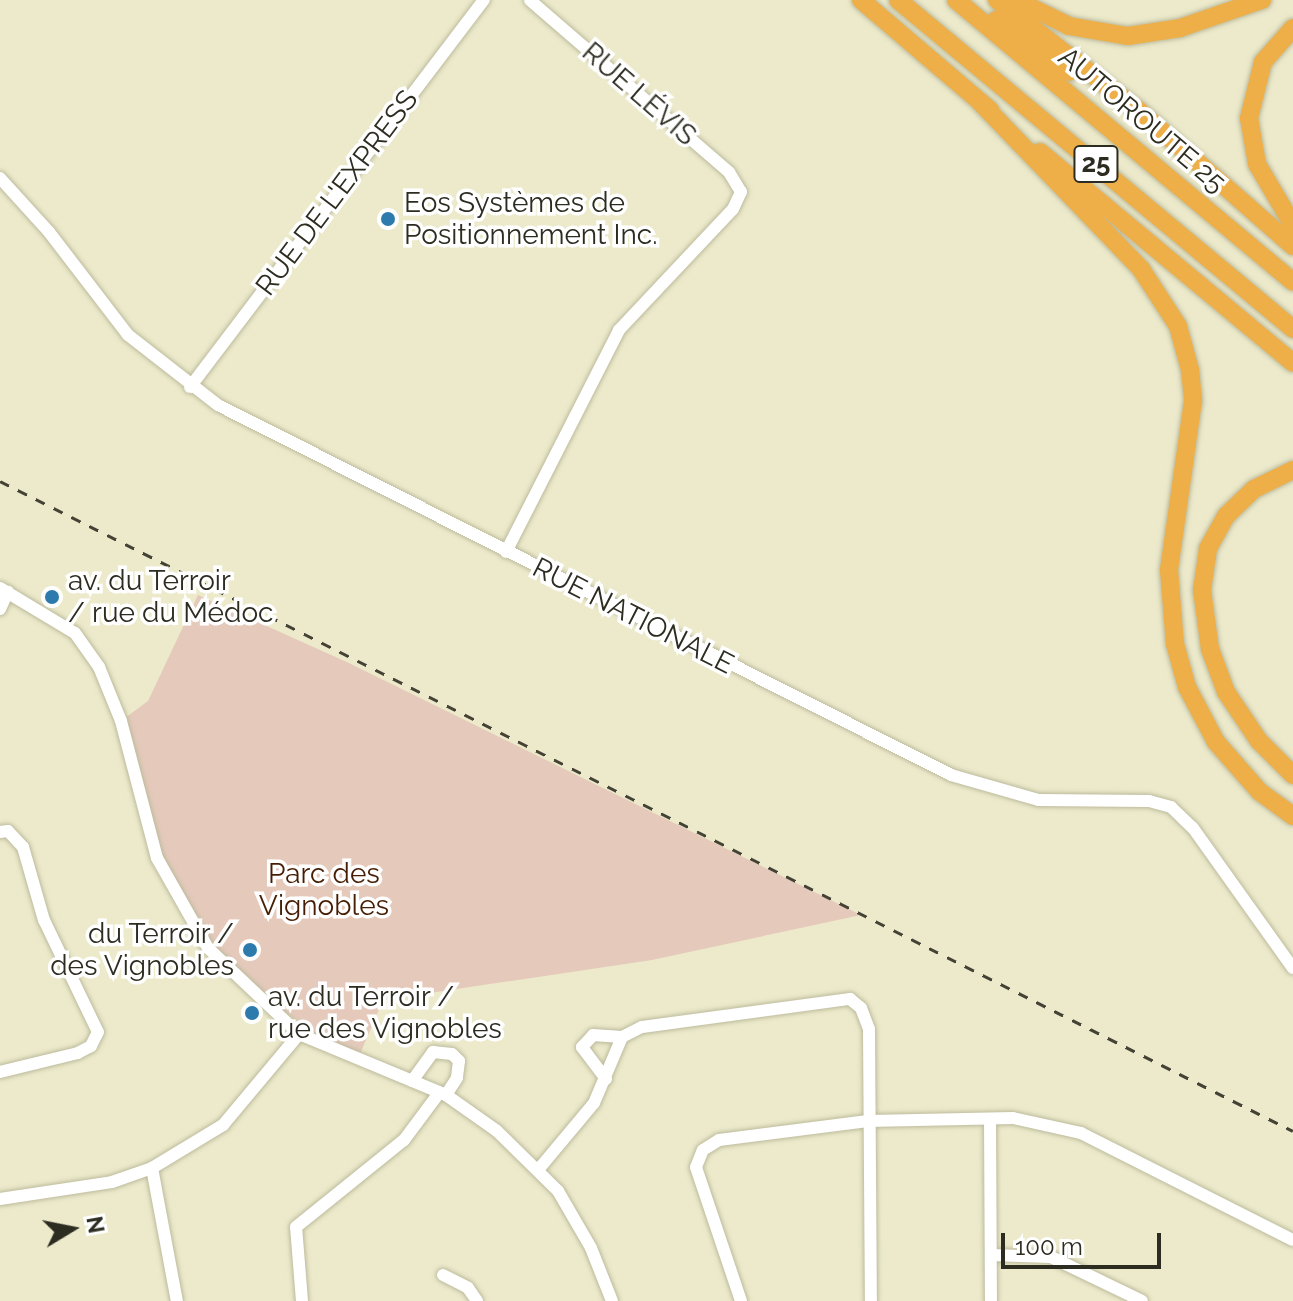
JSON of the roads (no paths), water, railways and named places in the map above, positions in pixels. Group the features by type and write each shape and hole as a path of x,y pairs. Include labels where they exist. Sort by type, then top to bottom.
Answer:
{"highway":[{"path":"861,0 1293,363"},
{"name":"25","path":"898,0 1293,329"},
{"name":"AUTOROUTE 25","path":"956,0 1293,282"},
{"path":"968,0 1152,130 1257,215"},
{"path":"997,0 1138,110 1293,246"},
{"path":"1016,0 1069,26 1128,36 1180,28 1262,0"},
{"path":"1293,28 1258,73 1249,118 1262,175 1293,225"},
{"path":"980,102 1141,269 1178,326 1193,401 1169,570 1175,644 1187,687 1216,742 1260,792 1293,816"},
{"path":"1293,470 1254,489 1226,516 1208,549 1202,590 1210,649 1226,692 1259,741 1293,775"}],"street":[{"name":"RUE DE L'EXPRESS","path":"190,387 484,0"},
{"name":"RUE LÉVIS","path":"506,552 619,330 733,209 741,192 729,172 530,0"},
{"name":"RUE NATIONALE","path":"0,178 49,232 128,335 190,387 234,415 964,780 1054,802 1149,801 1171,807 1193,828 1293,968"},
{"path":"0,609 4,590 75,633 99,667 121,721 154,849 173,892 208,948 299,1034 442,1094 497,1131 558,1191 591,1248 612,1301"},
{"path":"0,832 8,831 23,847 44,920 98,1032 91,1046 78,1053 0,1072"},
{"path":"606,1079 582,1047 593,1035 622,1037 642,1027 850,999 867,1018 871,1301"},
{"path":"0,1199 112,1182 152,1168 223,1125 299,1034"},
{"path":"538,1170 568,1138 606,1079 622,1037"},
{"path":"302,1301 296,1227 404,1140 457,1078 459,1061 452,1054 433,1052 412,1081"},
{"path":"741,1301 696,1167 703,1150 719,1140 868,1121 1013,1118 1081,1133 1293,1240"},
{"path":"990,1119 991,1301"},
{"path":"152,1168 177,1301"},
{"path":"991,1255 1051,1257 1140,1300"},
{"path":"443,1275 468,1288 477,1301"}],"railway":[{"path":"0,481 1293,1131"}],"place":[{"name":"Eos Systèmes de Positionnement Inc.","path":"388,219"},
{"name":"av. du Terroir / rue du Médoc","path":"52,597"},
{"name":"du Terroir / des Vignobles","path":"250,950"},
{"name":"av. du Terroir / rue des Vignobles","path":"252,1013"}],"park label":[{"name":"Parc des Vignobles","path":"324,890"}]}
